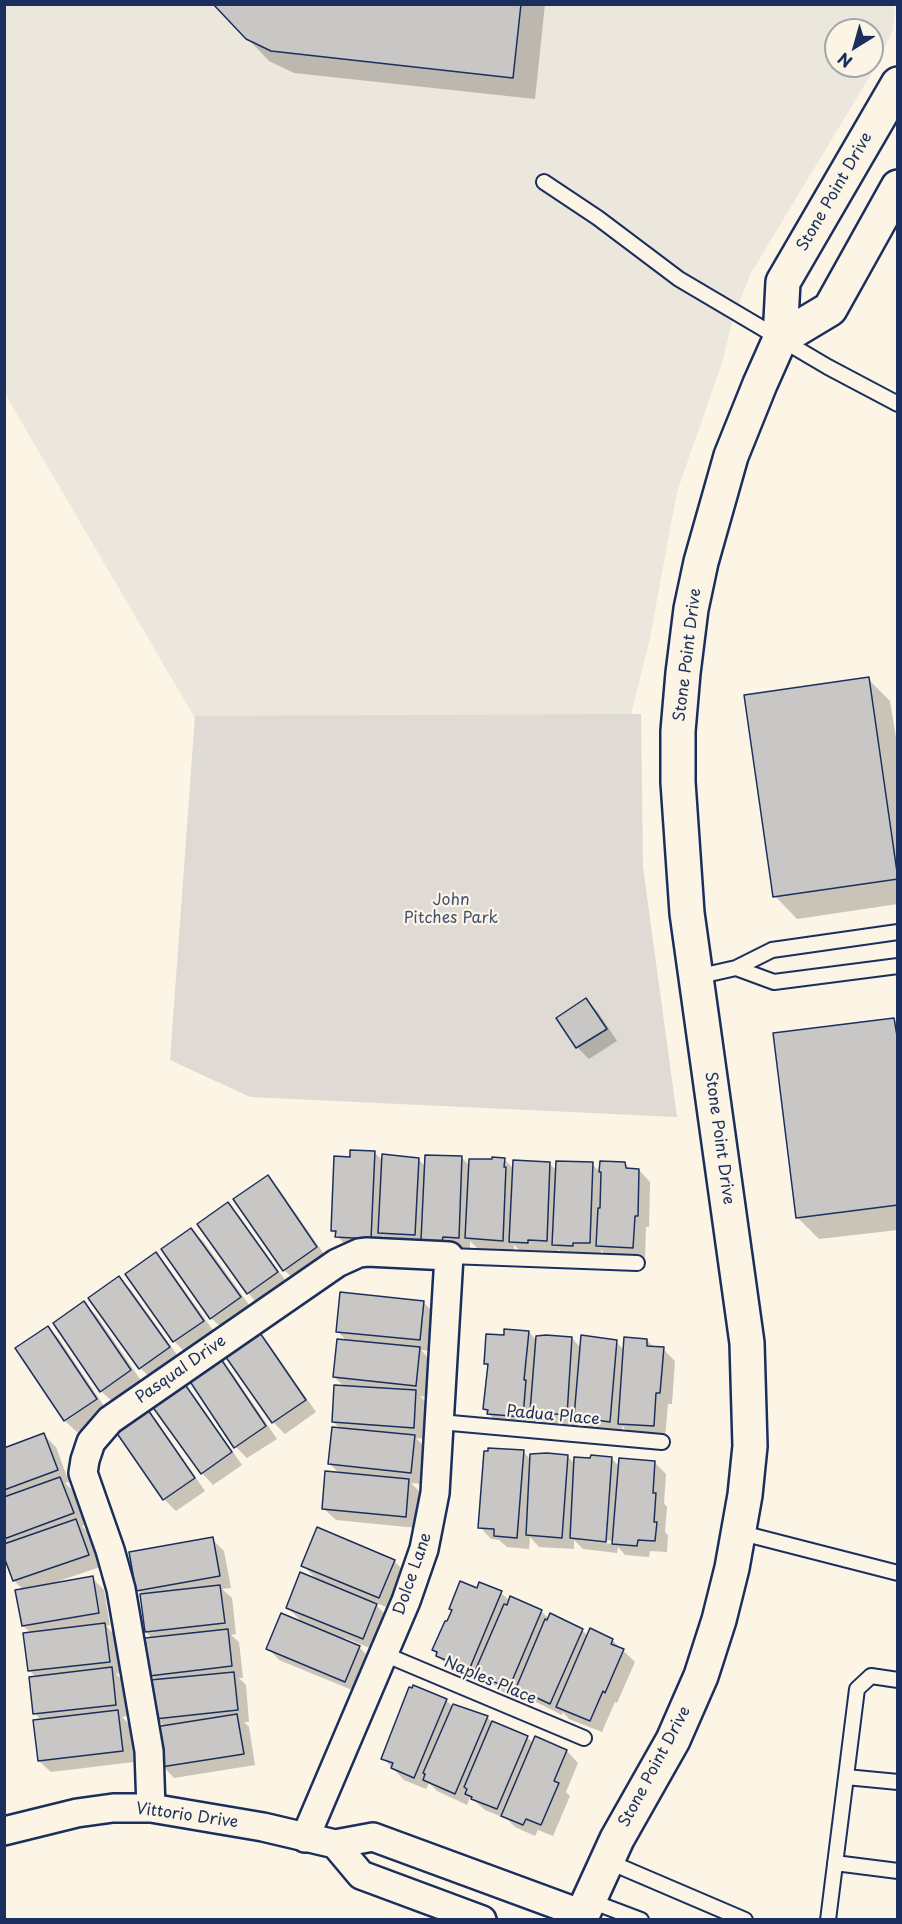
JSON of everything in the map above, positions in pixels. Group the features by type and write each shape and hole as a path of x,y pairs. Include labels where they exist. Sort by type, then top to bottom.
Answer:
{"street":[{"name":"Stone Point Drive","path":"584,1911 617,1839 673,1740 701,1676 719,1620 738,1532 745,1495 750,1446 747,1343 687,914 678,782 678,731 688,631 701,562 731,456 780,339 783,282 897,84"},
{"path":"780,339 830,309 897,188"},
{"name":"Pasqual Drive","path":"151,1808 149,1751 121,1589 110,1550 84,1480 83,1467 91,1442 110,1420 337,1263 358,1253 367,1252 449,1257"},
{"name":"Dolce Lane","path":"305,1838 384,1654 424,1549 435,1493 449,1257"},
{"name":"Vittorio Drive","path":"4,1831 77,1813 113,1808 151,1808 219,1819 334,1844 373,1837 584,1911"},
{"path":"334,1844 361,1875 482,1920"},
{"path":"391,1886 404,1849"}],"lane":[{"path":"544,182 598,218 679,279 780,339 897,404"},
{"path":"696,977 736,968 772,950 897,932"},
{"path":"736,968 774,982 897,966"},
{"name":"Pasqual Drive","path":"449,1257 637,1263"},
{"name":"Padua Place","path":"440,1422 662,1442"},
{"path":"738,1532 897,1573"},
{"name":"Naples Place","path":"384,1654 584,1738"},
{"path":"828,1920 857,1689 871,1676 897,1680"},
{"path":"846,1776 897,1782"},
{"path":"607,1861 745,1920"},
{"path":"835,1863 897,1871"},
{"path":"584,1911 641,1920"}],"shaded area":[{"path":"4,5 895,5 893,30 884,49 884,18 824,18 824,78 869,78 751,273 733,318 723,360 677,492 649,643 631,715 196,720 5,394"}],"green space":[{"name":"John Pitches Park","path":"641,714 643,867 677,1117 250,1097 170,1060 195,716"}],"building":[{"path":"213,4 521,4 513,78 271,51 246,39"},
{"path":"869,677 898,879 773,897 744,695"},
{"path":"586,998 607,1029 576,1048 556,1018"},
{"path":"894,1018 898,1042 898,1205 796,1218 773,1033"},
{"path":"350,1150 375,1151 371,1239 335,1237 336,1231 331,1231 334,1156 350,1157"},
{"path":"382,1154 419,1158 415,1235 378,1233"},
{"path":"425,1155 462,1156 459,1238 443,1237 442,1241 421,1240"},
{"path":"492,1157 505,1158 503,1241 465,1238 469,1159 492,1159"},
{"path":"513,1160 550,1162 547,1241 509,1242"},
{"path":"556,1161 593,1162 590,1243 573,1243 573,1246 552,1245"},
{"path":"600,1161 625,1162 626,1168 639,1169 638,1216 635,1216 633,1248 596,1246 598,1208 600,1208"},
{"path":"268,1175 317,1247 283,1271 233,1199"},
{"path":"228,1202 278,1272 247,1294 197,1224"},
{"path":"191,1228 241,1297 210,1319 161,1249"},
{"path":"156,1252 204,1321 173,1342 125,1274"},
{"path":"119,1276 170,1347 139,1369 88,1298"},
{"path":"340,1292 424,1301 420,1340 336,1332"},
{"path":"84,1301 131,1370 100,1392 53,1323"},
{"path":"48,1326 97,1399 64,1421 15,1348"},
{"path":"504,1329 529,1331 523,1417 487,1414 488,1410 483,1409 488,1364 484,1364 486,1334 504,1335"},
{"path":"258,1330 306,1400 272,1423 223,1353"},
{"path":"581,1335 617,1340 610,1422 574,1417"},
{"path":"536,1336 572,1337 567,1415 530,1412"},
{"path":"624,1337 647,1339 647,1346 664,1347 660,1393 656,1393 654,1426 618,1424"},
{"path":"337,1339 420,1347 416,1386 333,1377"},
{"path":"221,1359 266,1426 234,1448 189,1380"},
{"path":"184,1383 232,1452 201,1474 152,1406"},
{"path":"334,1385 416,1390 414,1428 332,1422"},
{"path":"146,1407 195,1478 163,1500 114,1429"},
{"path":"332,1427 415,1435 411,1473 328,1464"},
{"path":"44,1433 58,1470 4,1490 4,1448"},
{"path":"488,1448 524,1450 517,1538 494,1536 494,1529 478,1528 484,1451 488,1451"},
{"path":"530,1454 568,1455 562,1538 526,1535"},
{"path":"591,1455 612,1457 606,1542 570,1538 574,1457 590,1458"},
{"path":"619,1458 655,1461 653,1493 656,1493 654,1522 657,1522 655,1541 638,1540 637,1546 612,1544"},
{"path":"325,1471 409,1479 406,1517 322,1509"},
{"path":"60,1477 74,1513 4,1539 4,1497"},
{"path":"76,1519 89,1555 13,1581 4,1557 4,1544"},
{"path":"317,1527 395,1560 379,1598 301,1566"},
{"path":"213,1537 220,1576 136,1591 129,1552"},
{"path":"300,1572 377,1604 363,1639 286,1608"},
{"path":"93,1576 99,1613 22,1626 15,1590"},
{"path":"460,1581 477,1588 479,1582 502,1591 469,1670 436,1656 437,1652 432,1650 452,1610 449,1609"},
{"path":"220,1585 225,1623 145,1632 140,1594"},
{"path":"510,1596 542,1610 509,1688 475,1671 504,1604 507,1605"},
{"path":"281,1613 360,1646 345,1682 266,1649"},
{"path":"550,1613 583,1629 550,1704 516,1688 545,1619 547,1620"},
{"path":"105,1623 110,1662 28,1671 23,1633"},
{"path":"590,1628 613,1639 611,1644 624,1649 590,1721 556,1707"},
{"path":"228,1629 232,1666 149,1676 145,1638"},
{"path":"112,1667 116,1705 33,1714 29,1677"},
{"path":"234,1672 238,1710 155,1719 150,1680"},
{"path":"413,1685 447,1699 414,1778 391,1768 393,1763 381,1759 409,1687 412,1688"},
{"path":"453,1704 488,1716 455,1794 423,1780 425,1774 423,1773"},
{"path":"118,1710 123,1751 38,1761 33,1720"},
{"path":"237,1714 244,1754 161,1767 155,1727"},
{"path":"492,1721 528,1736 497,1809 471,1799 472,1797 465,1794 467,1789 464,1787"},
{"path":"535,1736 567,1750 554,1781 559,1783 541,1825 526,1819 523,1825 501,1816"}]}
